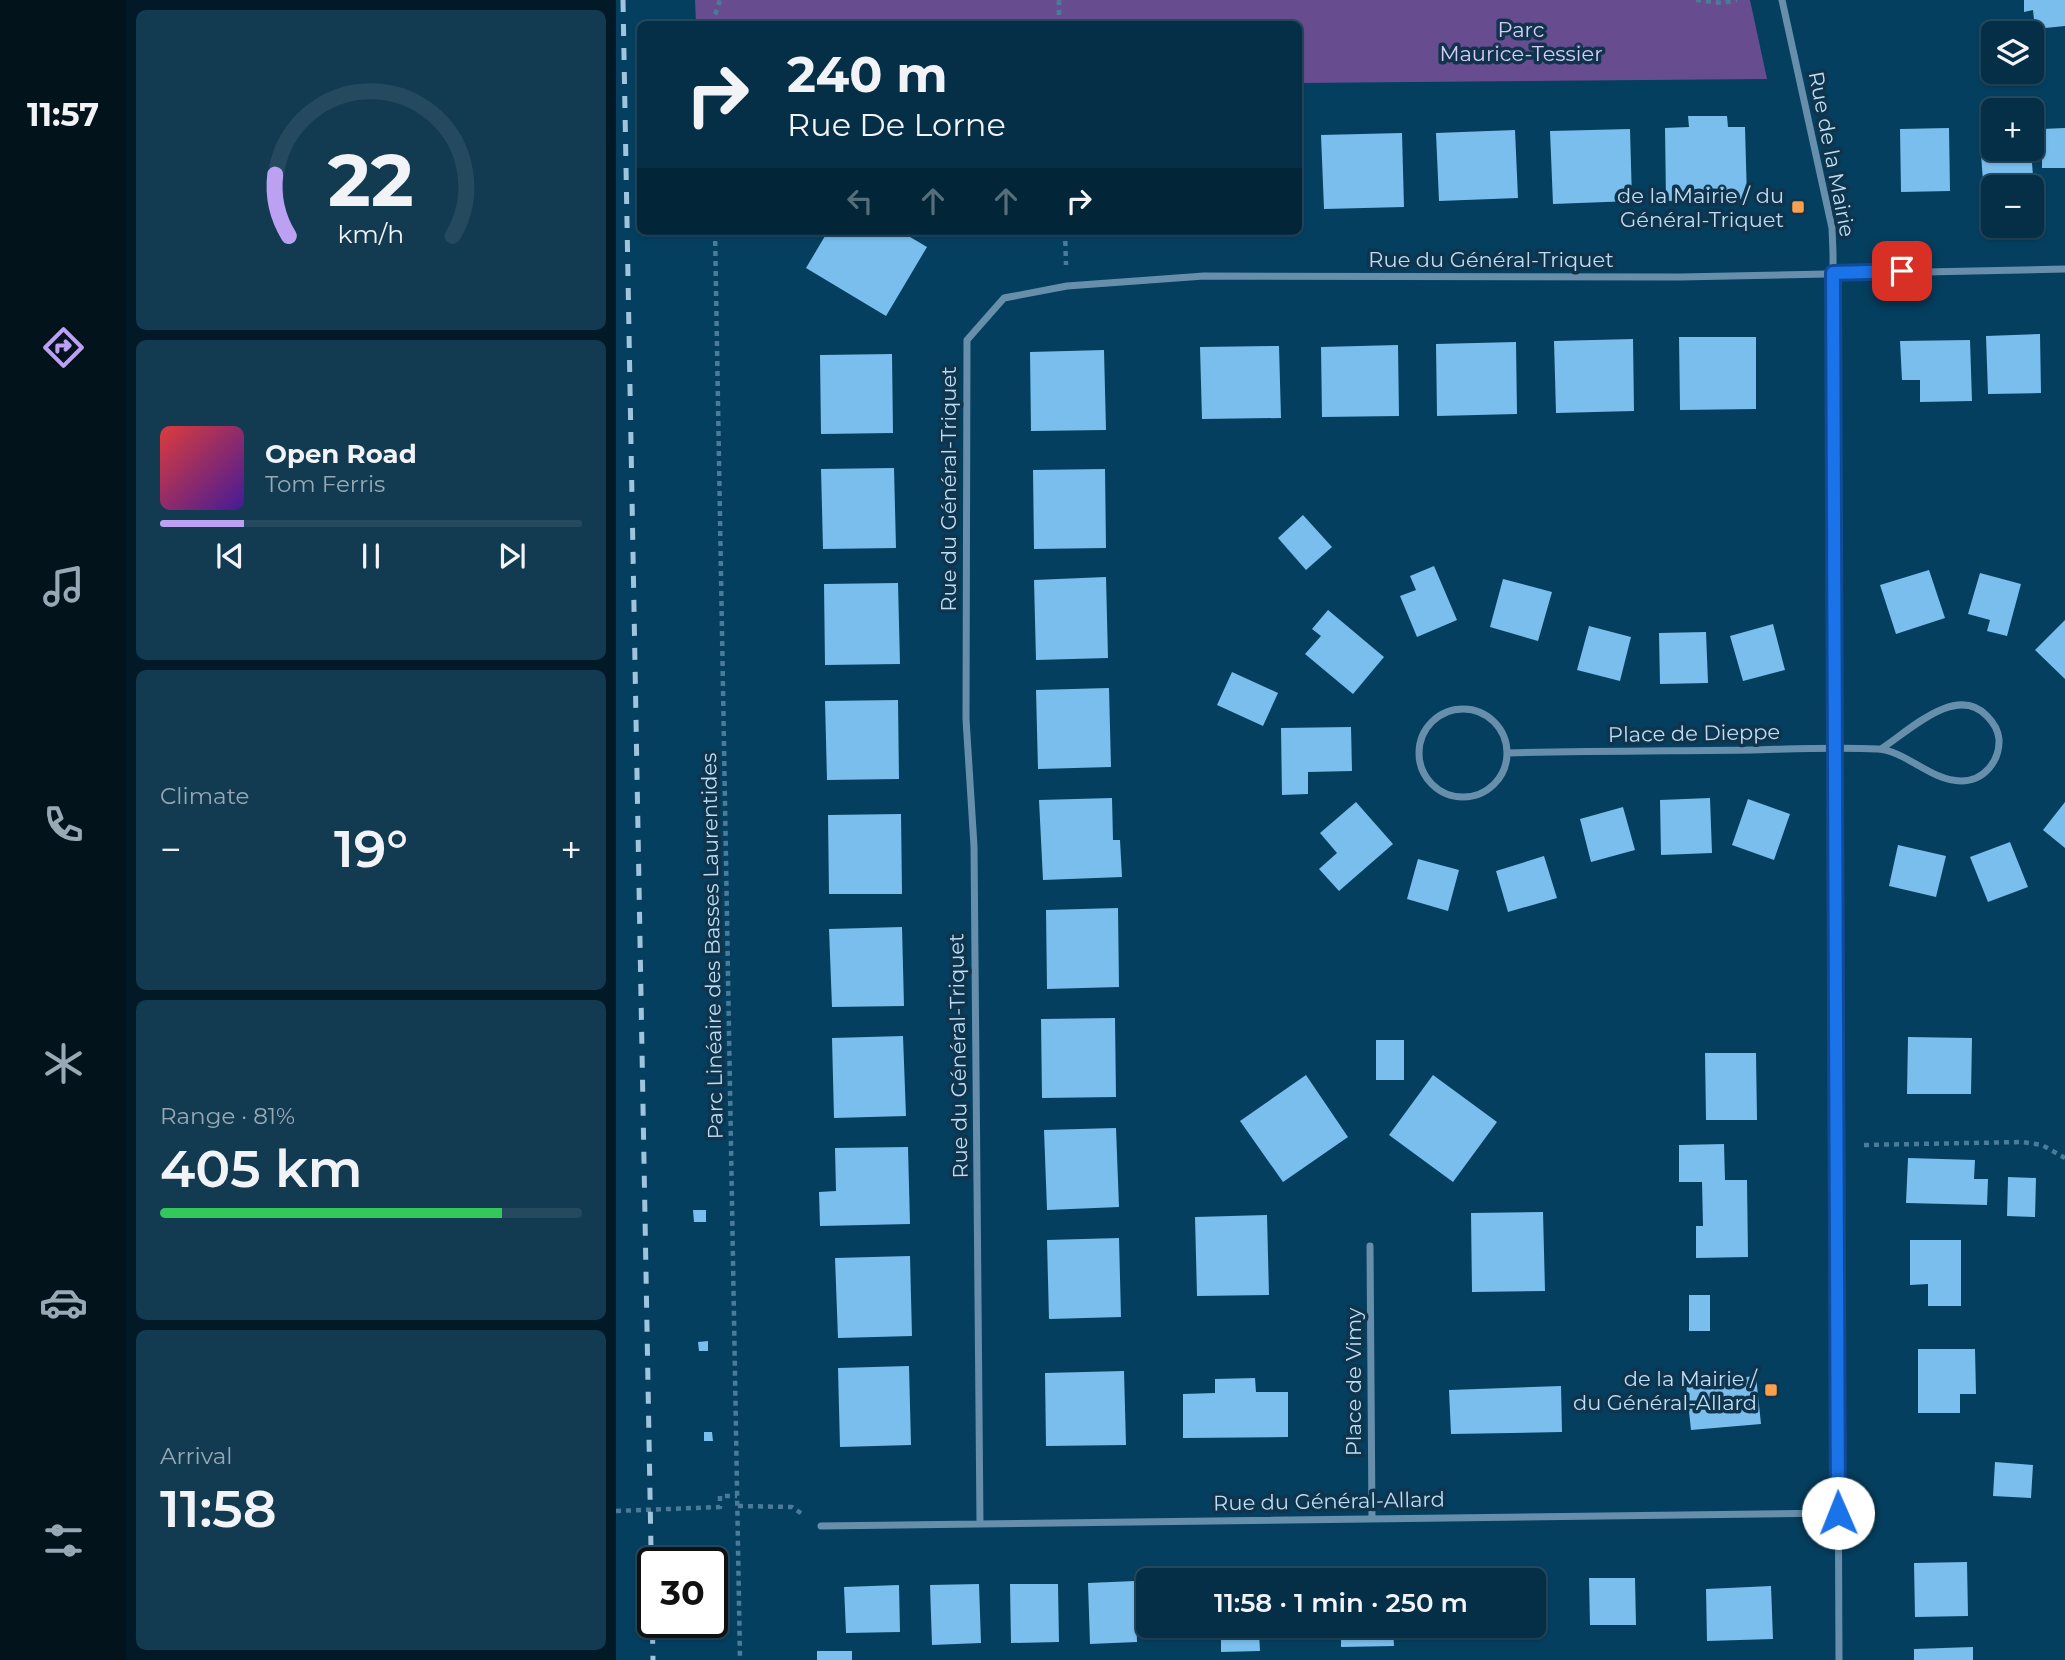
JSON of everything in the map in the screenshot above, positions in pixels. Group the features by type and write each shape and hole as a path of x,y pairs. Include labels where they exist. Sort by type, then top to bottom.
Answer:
{"street":[{"name":"Rue de la Mairie","path":"1782,0 1832,228 1839,1660"},
{"name":"Rue du Général-Triquet","path":"980,1524 974,846 966,705 967,340 1004,298 1067,286 1204,276 1681,276 2065,269"},
{"name":"Place de Dieppe","path":"1507,752 1881,749 1949,779 1962,781 1974,778 1990,767 1998,748 1998,735 1984,713 1966,705 1953,705 1926,719 1881,749"},
{"path":"1466,709 1479,712 1495,723 1503,734 1507,752 1505,765 1496,783 1479,794 1460,797 1447,794 1431,783 1421,766 1419,753 1423,734 1435,719 1453,710 1466,709"},
{"name":"Place de Vimy","path":"1370,1245 1372,1518"},
{"name":"Rue du Général-Allard","path":"821,1526 1838,1513"}],"path":[{"path":"713,21 719,0"},
{"path":"1059,0 1059,21"},
{"path":"1696,0 1722,3 1737,0"},
{"name":"Parc Linéaire des Basses Laurentides","path":"715,235 740,1660"},
{"path":"1065,235 1066,264"},
{"path":"1864,1145 2022,1142 2042,1145 2065,1158"},
{"path":"616,1511 720,1507 720,1496 737,1496"},
{"path":"738,1506 792,1507"}],"green space":[{"name":"Parc Maurice-Tessier","path":"695,0 1750,0 1767,79 1302,83 1302,21 696,21"}],"building":[{"path":"2024,0 2065,0 2065,26 2044,28 2044,21 2034,21 2033,10 2024,12"},
{"path":"1688,116 1727,116 1728,127 1745,127 1747,199 1666,201 1665,128 1689,127"},
{"path":"1949,128 1950,191 1901,192 1900,129"},
{"path":"2065,128 2065,168 2042,168 2044,129"},
{"path":"1630,129 1632,201 1553,204 1550,131"},
{"path":"1515,130 1518,198 1439,201 1436,133"},
{"path":"1402,133 1404,207 1324,209 1321,135"},
{"path":"1982,161 2032,161 2033,175 1983,175"},
{"path":"826,235 907,235 927,247 886,316 806,268"},
{"path":"2040,334 2041,393 1988,394 1986,336"},
{"path":"1679,337 1756,337 1756,409 1680,410"},
{"path":"1633,339 1634,411 1556,413 1554,341"},
{"path":"1970,340 1972,401 1920,402 1920,380 1902,380 1900,341"},
{"path":"1516,342 1517,414 1437,416 1436,344"},
{"path":"1398,345 1399,416 1322,417 1321,347"},
{"path":"1279,346 1281,418 1202,419 1200,347"},
{"path":"1104,350 1106,430 1031,431 1030,352"},
{"path":"892,354 893,433 821,434 820,355"},
{"path":"894,468 896,548 823,549 821,469"},
{"path":"1105,469 1106,548 1034,549 1033,470"},
{"path":"1303,515 1332,547 1306,570 1278,538"},
{"path":"1434,566 1457,620 1417,637 1400,596 1416,590 1410,576"},
{"path":"1929,570 1945,618 1896,634 1880,585"},
{"path":"1980,573 2021,584 2007,636 1987,631 1990,620 1968,614"},
{"path":"1106,577 1108,658 1036,660 1034,580"},
{"path":"1503,579 1552,592 1538,641 1490,627"},
{"path":"898,583 900,664 825,665 824,584"},
{"path":"1328,610 1384,657 1353,694 1305,654 1321,636 1312,629"},
{"path":"2065,620 2065,679 2035,650"},
{"path":"1773,624 1785,670 1743,681 1730,636"},
{"path":"1589,626 1631,637 1620,681 1577,670"},
{"path":"1706,632 1708,683 1660,684 1659,633"},
{"path":"1232,672 1278,693 1263,726 1217,705"},
{"path":"1109,688 1111,767 1038,769 1036,690"},
{"path":"898,700 899,779 827,780 825,701"},
{"path":"1351,727 1352,771 1308,772 1308,794 1282,795 1281,728"},
{"path":"1112,798 1113,840 1120,840 1122,877 1043,880 1039,800"},
{"path":"1710,798 1712,853 1661,855 1660,800"},
{"path":"1748,799 1790,814 1774,860 1732,845"},
{"path":"1356,802 1393,844 1339,891 1319,869 1337,853 1320,833"},
{"path":"2065,802 2065,848 2043,830"},
{"path":"1623,807 1635,850 1591,862 1580,819"},
{"path":"901,814 902,894 829,894 828,815"},
{"path":"2010,842 2028,887 1988,902 1970,857"},
{"path":"1898,845 1946,856 1936,897 1889,886"},
{"path":"1544,856 1557,898 1508,912 1496,871"},
{"path":"1418,859 1459,870 1448,911 1407,899"},
{"path":"1118,908 1119,987 1047,989 1046,910"},
{"path":"902,927 904,1006 832,1007 829,929"},
{"path":"1115,1018 1116,1097 1042,1098 1041,1019"},
{"path":"903,1036 906,1116 834,1118 832,1038"},
{"path":"1908,1037 1972,1038 1971,1094 1907,1094"},
{"path":"1376,1040 1404,1040 1404,1080 1376,1080"},
{"path":"1705,1053 1756,1053 1757,1120 1706,1120"},
{"path":"1306,1075 1348,1137 1283,1182 1240,1121"},
{"path":"1433,1075 1497,1122 1453,1182 1389,1135"},
{"path":"1116,1128 1119,1207 1047,1210 1044,1130"},
{"path":"1724,1144 1725,1180 1747,1180 1748,1257 1696,1258 1696,1226 1703,1226 1702,1182 1679,1182 1679,1145"},
{"path":"908,1147 910,1224 820,1226 819,1192 836,1191 835,1148"},
{"path":"1908,1158 1975,1160 1974,1179 1988,1179 1987,1205 1906,1203"},
{"path":"2008,1177 2036,1178 2035,1217 2007,1216"},
{"path":"693,1210 706,1210 706,1222 694,1222"},
{"path":"1543,1212 1545,1291 1472,1292 1471,1213"},
{"path":"1267,1215 1269,1295 1197,1296 1195,1217"},
{"path":"1119,1238 1121,1317 1049,1319 1047,1240"},
{"path":"1910,1240 1961,1240 1961,1306 1928,1306 1928,1284 1910,1285"},
{"path":"910,1256 912,1336 838,1338 835,1258"},
{"path":"1689,1295 1710,1295 1710,1331 1689,1331"},
{"path":"708,1341 708,1351 699,1351 698,1342"},
{"path":"1918,1349 1975,1349 1976,1394 1960,1394 1960,1413 1918,1413"},
{"path":"909,1366 911,1445 840,1447 838,1368"},
{"path":"1124,1371 1126,1445 1046,1446 1045,1373"},
{"path":"1756,1376 1761,1424 1691,1430 1686,1383"},
{"path":"1255,1378 1256,1392 1288,1392 1288,1437 1183,1438 1183,1394 1215,1393 1215,1379"},
{"path":"1561,1386 1562,1432 1451,1434 1449,1390"},
{"path":"704,1432 712,1432 713,1441 704,1441"},
{"path":"1995,1462 2033,1465 2031,1498 1993,1496"},
{"path":"1967,1562 1968,1616 1915,1617 1914,1563"},
{"path":"1589,1578 1635,1578 1636,1625 1590,1625"},
{"path":"1135,1581 1137,1642 1090,1644 1088,1583"},
{"path":"979,1584 981,1643 932,1645 930,1585"},
{"path":"1010,1584 1058,1584 1059,1642 1011,1643"},
{"path":"899,1585 900,1632 846,1633 844,1587"},
{"path":"1771,1586 1773,1639 1707,1641 1706,1589"},
{"path":"1221,1638 1259,1638 1260,1651 1221,1652"},
{"path":"1341,1638 1394,1638 1394,1646 1341,1647"},
{"path":"1432,1638 1527,1638 1432,1639"},
{"path":"1973,1647 1973,1660 1914,1660 1914,1649"},
{"path":"817,1651 852,1651 852,1660 817,1660"}],"railway":[{"path":"623,0 653,1660"}],"place":[{"name":"de la Mairie / du Général-Triquet","path":"1798,207"},
{"name":"de la Mairie / du Général-Allard","path":"1771,1390"}],"route":[{"path":"1838,1513 1833,273 1902,271"}]}
